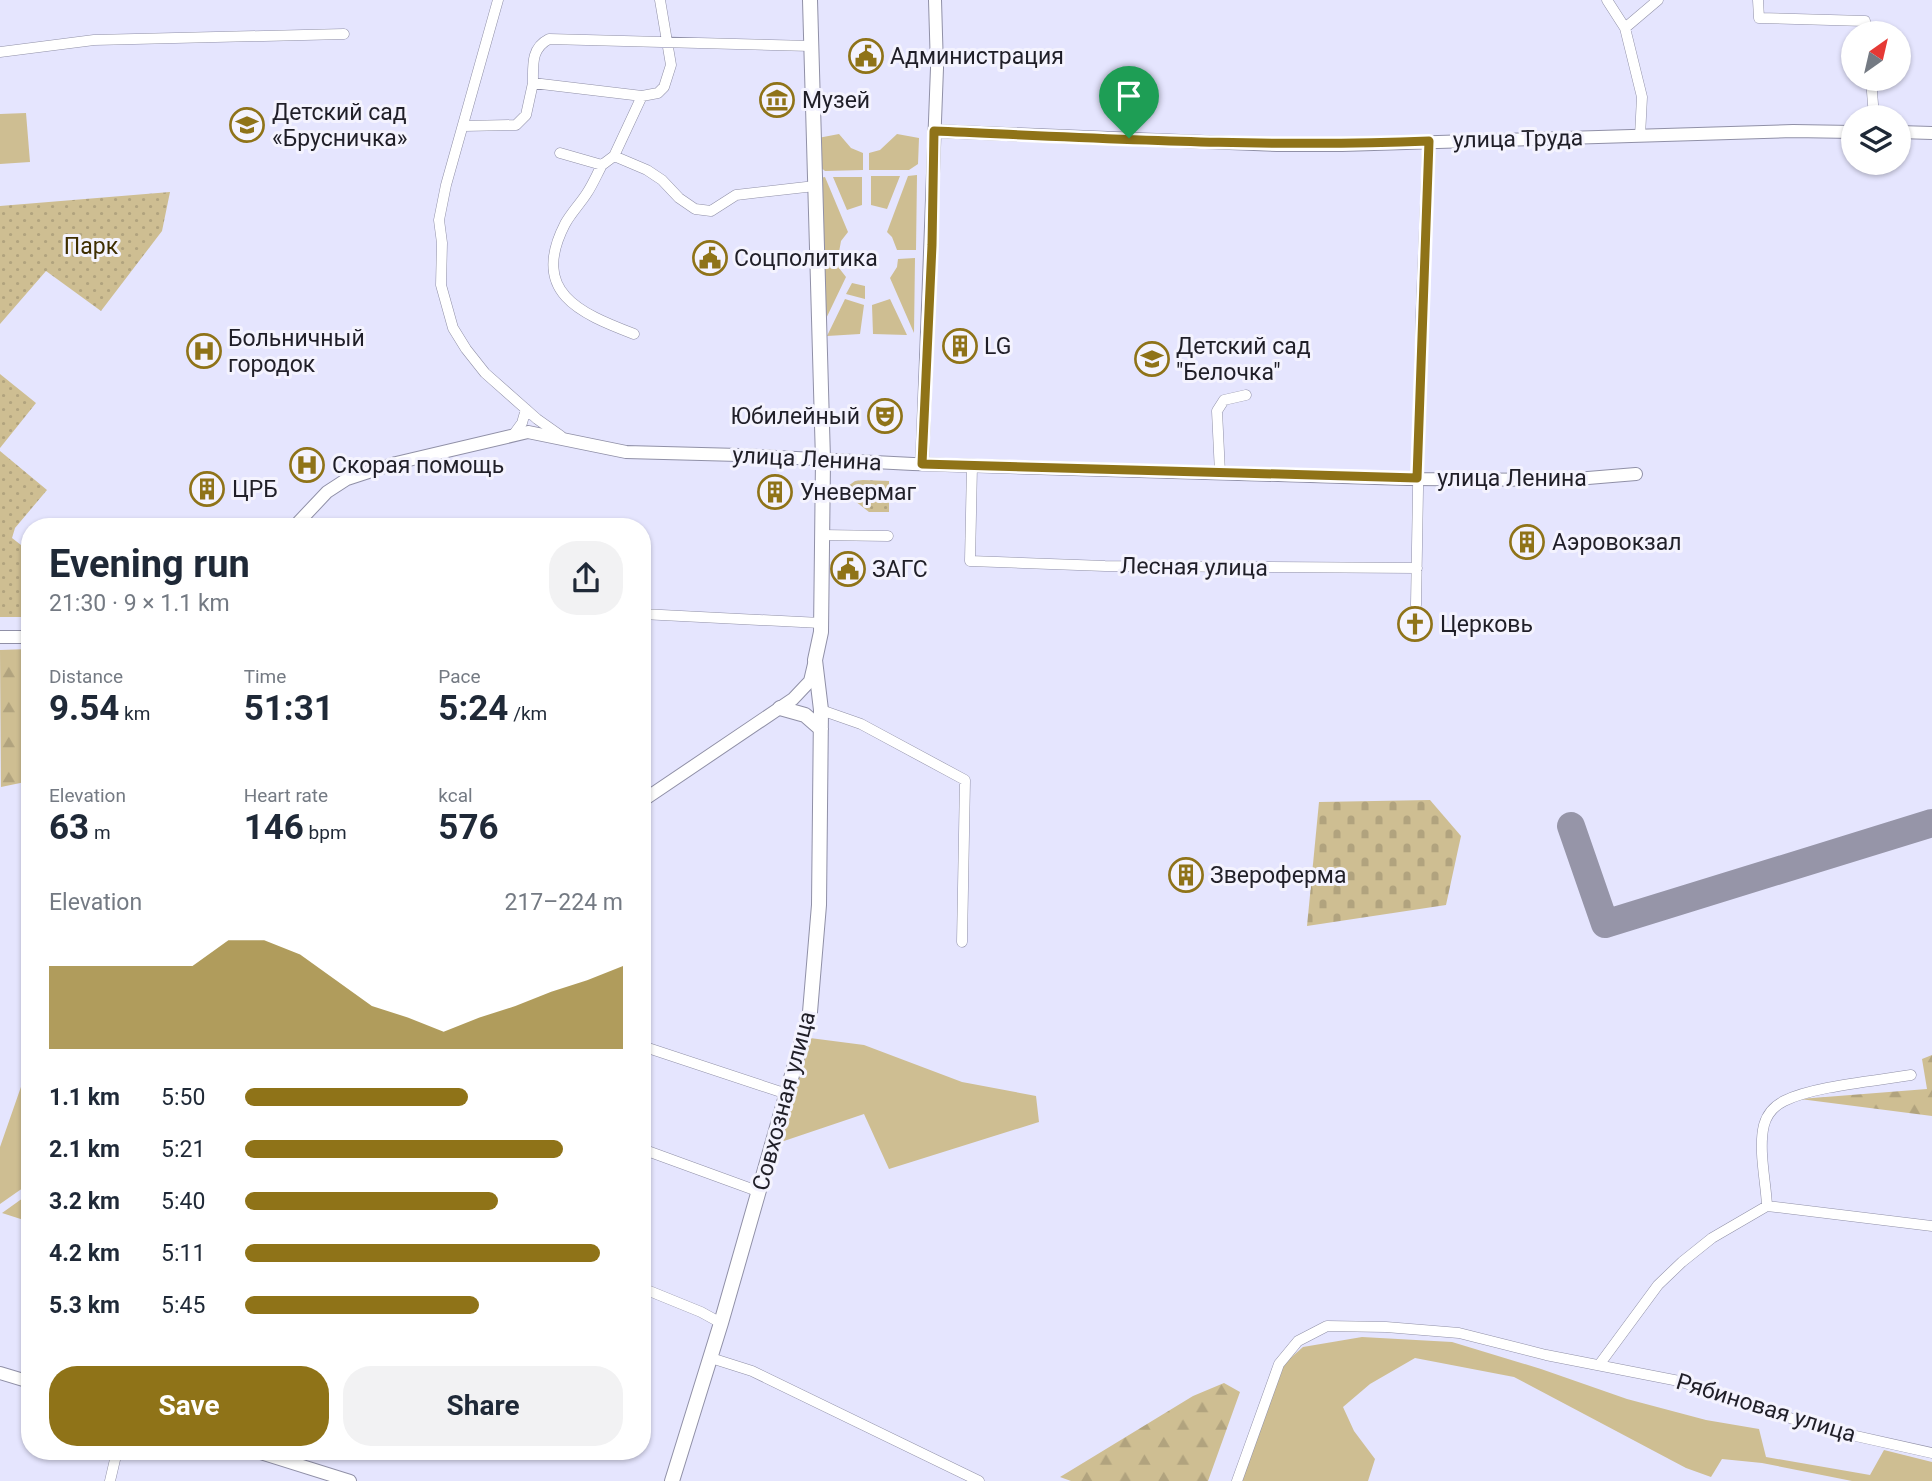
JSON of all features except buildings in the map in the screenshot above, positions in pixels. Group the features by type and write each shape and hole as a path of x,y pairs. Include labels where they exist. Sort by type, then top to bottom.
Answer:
{"main road":[{"name":"Совхозная улица","path":"672,1481 760,1192 810,1012 819,905 821,710 815,660 821,623 823,460 810,0"},
{"path":"780,708 805,715 821,729"}],"street":[{"name":"улица Ленина","path":"498,0 446,185 439,220 442,243 441,285 453,328 485,373 564,438"},
{"path":"533,83 642,96 657,93 664,87 668,77 670,53 665,42 660,0"},
{"path":"922,464 937,68 935,0"},
{"path":"1607,0 1625,28 1642,97 1640,136"},
{"path":"1625,28 1658,0"},
{"path":"1758,0 1759,18 1865,21"},
{"path":"0,52 94,40 344,33"},
{"path":"464,126 516,125 526,115 536,50 541,43 549,39 811,46"},
{"path":"634,334 585,314 563,296 553,271 556,249 565,224 602,165 614,156 642,96"},
{"name":"улица Труда","path":"934,131 1277,145 1841,132"},
{"path":"1911,132 1932,133"},
{"path":"1416,605 1417,478 1429,141"},
{"path":"561,153 602,165"},
{"path":"614,156 647,170 695,209 711,211 736,195 815,186"},
{"path":"1220,473 1217,411 1224,400 1246,396"},
{"path":"514,434 522,423 526,409"},
{"name":"улица Ленина","path":"302,518 327,492 347,479 396,463 514,434 542,433 582,445 626,452 972,466 1564,480 1636,474"},
{"name":"Лесная улица","path":"972,466 970,561 1105,566 1417,568"},
{"path":"822,534 888,536"},
{"path":"651,614 821,623"},
{"path":"0,637 21,637"},
{"path":"651,795 793,699 810,681 815,660"},
{"path":"821,710 861,724 965,780 962,942"},
{"path":"651,1049 787,1094"},
{"path":"1767,1206 1763,1164 1764,1126 1771,1110 1783,1101 1812,1092 1911,1075"},
{"path":"651,1152 760,1192"},
{"path":"1599,1365 1658,1285 1682,1262 1712,1238 1767,1206 1932,1226"},
{"path":"651,1292 721,1323"},
{"name":"Рябиновая улица","path":"1237,1481 1279,1364 1298,1340 1327,1326 1386,1327 1459,1333 1546,1355 1678,1381 1820,1427 1932,1453"},
{"path":"711,1357 752,1371 979,1481"},
{"path":"0,1373 21,1379"},
{"path":"110,1481 115,1460"},
{"path":"283,1460 350,1481"}],"green space":[{"path":"26,113 30,162 0,164 0,114"},
{"path":"839,134 851,148 863,153 863,170 825,171 818,165 818,138"},
{"path":"897,134 919,138 918,164 909,170 869,170 869,153 880,150"},
{"path":"917,175 916,250 897,250 887,232 908,176"},
{"path":"871,176 900,176 887,209 871,205"},
{"path":"825,177 848,232 841,241 839,252 821,253 820,178"},
{"path":"833,177 862,177 862,205 847,210"},
{"name":"Парк","path":"170,192 162,231 101,311 46,271 0,324 0,206"},
{"path":"915,258 914,333 890,278 897,267 898,259"},
{"path":"822,260 837,260 846,277 822,327"},
{"path":"852,283 865,286 865,299 846,294"},
{"path":"845,299 864,305 860,334 827,336"},
{"path":"890,299 907,335 873,334 872,305"},
{"path":"0,374 36,403 0,448"},
{"path":"0,451 47,490 21,518 12,538 21,545 21,617 0,617"},
{"path":"863,480 889,481 889,512 869,512 846,494 848,486"},
{"path":"21,649 21,783 1,787 0,650"},
{"path":"1430,800 1461,836 1446,905 1307,926 1319,802"},
{"path":"810,1038 864,1045 962,1082 1036,1096 1039,1122 889,1169 864,1114 781,1142"},
{"path":"1932,1055 1932,1116 1800,1099 1927,1089 1922,1059"},
{"path":"21,1087 21,1189 0,1204 0,1147"},
{"path":"21,1199 21,1219 2,1213"},
{"path":"1362,1337 1452,1342 1627,1399 1706,1420 1759,1429 1766,1457 1870,1475 1884,1450 1932,1462 1932,1481 1852,1481 1762,1463 1722,1459 1711,1477 1686,1468 1514,1377 1415,1358 1370,1384 1343,1407 1354,1431 1375,1459 1368,1481 1237,1481 1278,1369 1303,1347"},
{"path":"1224,1383 1240,1392 1208,1481 1071,1481 1060,1477 1193,1396"}],"taxiway":[{"path":"1571,826 1605,924 1932,823"}],"place":[{"name":"Администрация","path":"866,56"},
{"name":"Музей","path":"777,100"},
{"name":"Детский сад «Брусничка»","path":"247,125"},
{"name":"Соцполитика","path":"710,258"},
{"name":"LG","path":"960,346"},
{"name":"Больничный городок","path":"204,351"},
{"name":"Детский сад \"Белочка\"","path":"1152,359"},
{"name":"Юбилейный","path":"885,416"},
{"name":"Скорая помощь","path":"307,465"},
{"name":"ЦРБ","path":"207,489"},
{"name":"Уневермаг","path":"775,492"},
{"name":"Аэровокзал","path":"1527,542"},
{"name":"ЗАГС","path":"848,569"},
{"name":"Церковь","path":"1415,624"},
{"name":"Звероферма","path":"1186,875"}],"route":[{"path":"934,131 1129,138 1277,145 1429,141 1417,478 922,464 932,245 934,131"}]}
